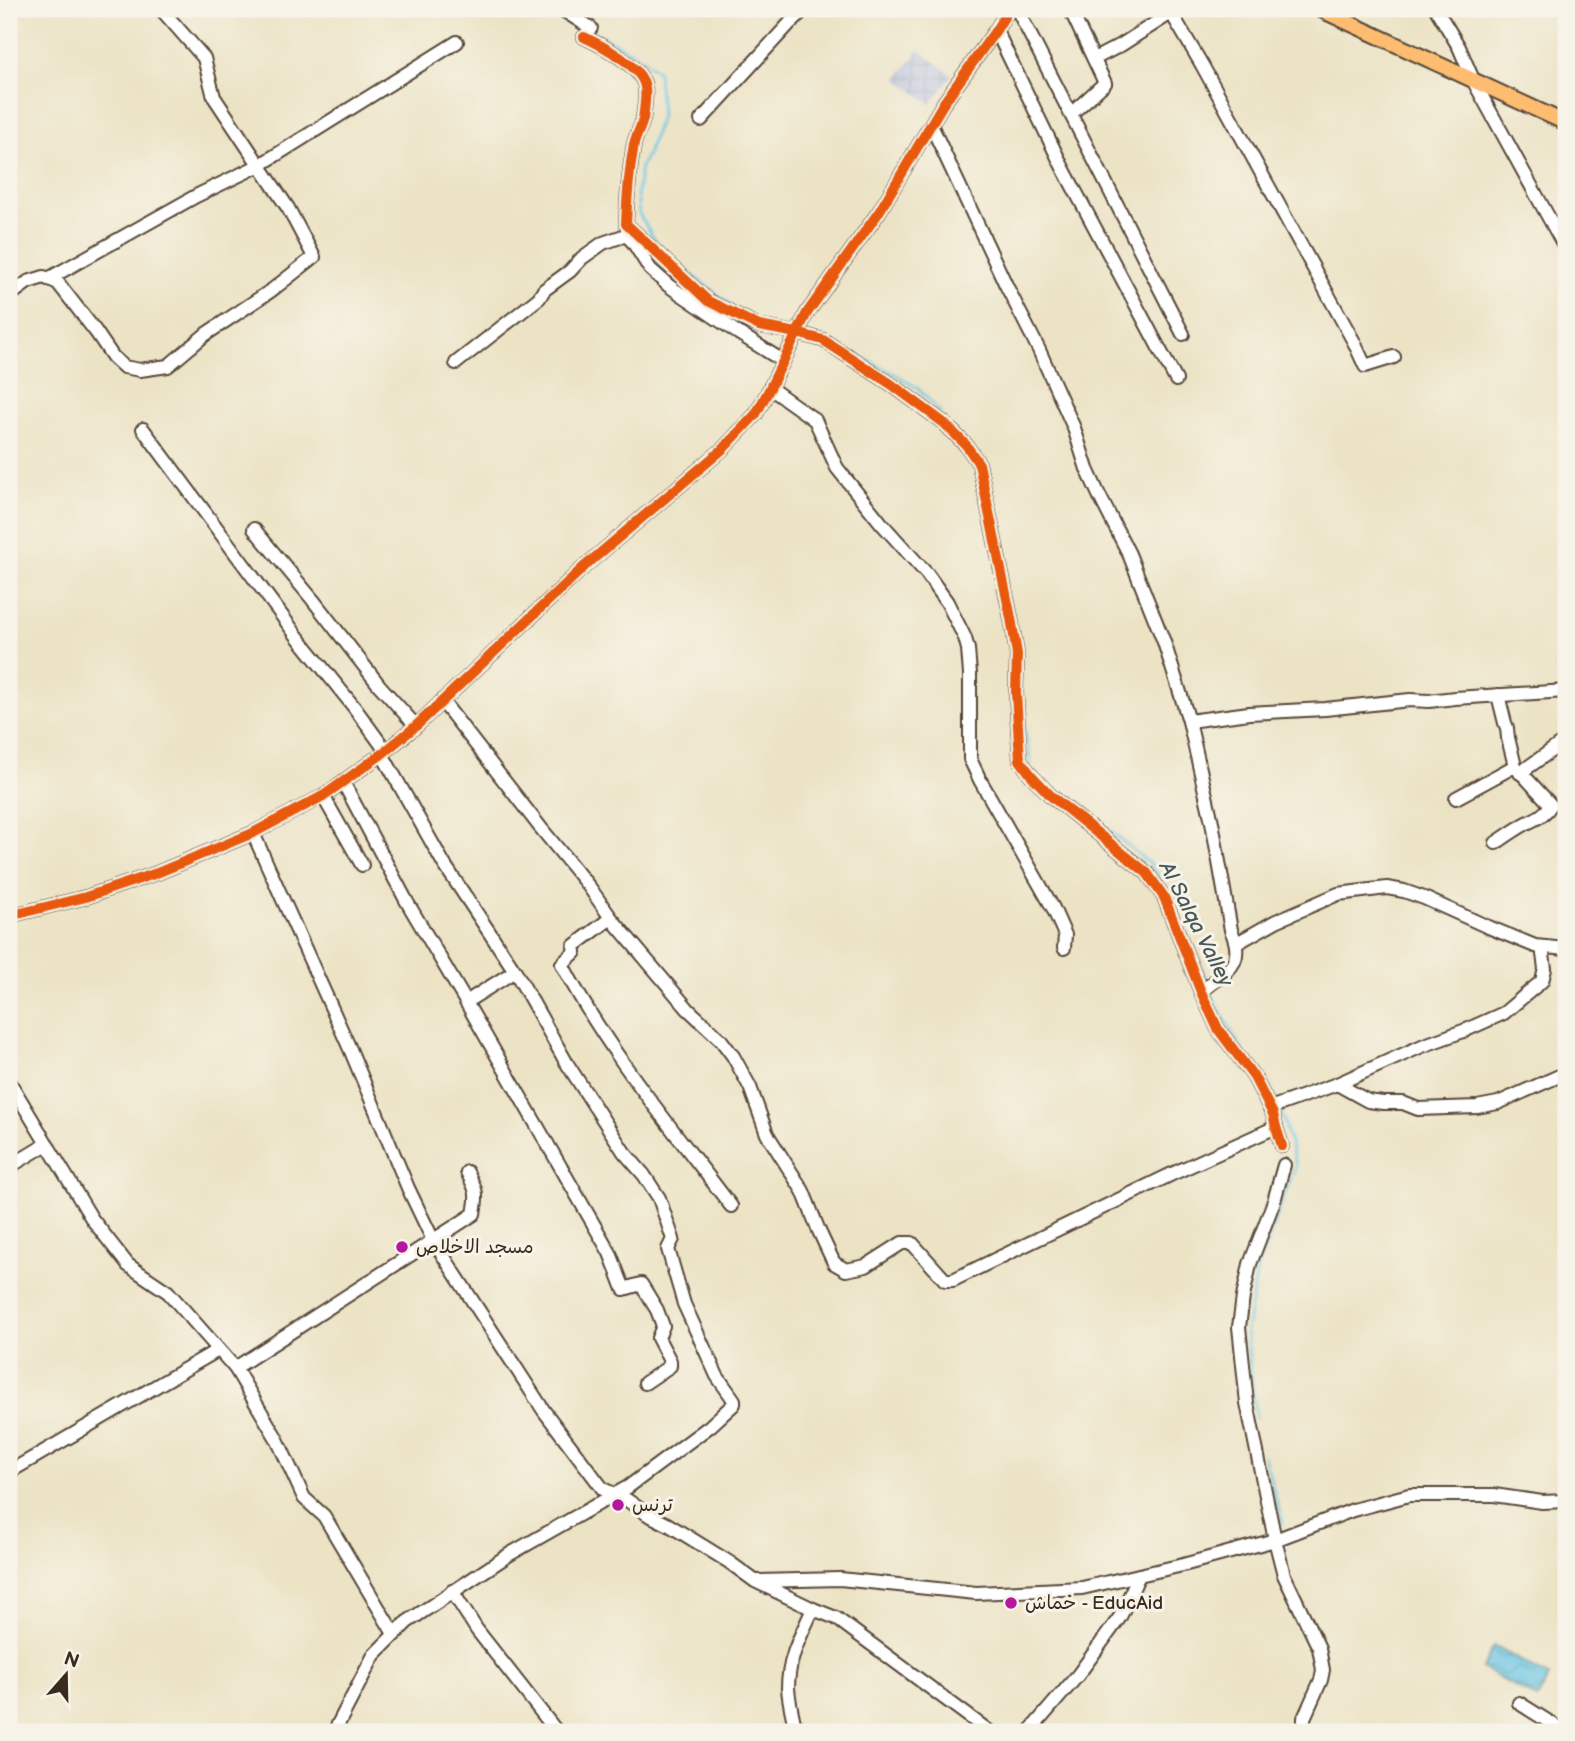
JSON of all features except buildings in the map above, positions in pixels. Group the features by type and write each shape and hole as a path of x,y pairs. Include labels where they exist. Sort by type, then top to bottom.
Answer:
{"main road":[{"path":"1318,9 1566,123"}],"street":[{"path":"9,296 28,282 44,277 58,283 113,357 124,367 140,370 168,366 206,334 272,290 314,257 288,208 214,97 204,58 161,9"},
{"path":"561,9 623,59 645,85 643,119 635,140 627,184 626,225 708,301 759,326 823,340 891,384 944,423 966,444 979,464 1017,654 1016,693 1020,760 1051,796 1147,873 1164,897 1218,1029 1254,1077 1273,1114 1282,1146"},
{"path":"701,120 789,23 805,9"},
{"path":"9,916 86,897 157,873 253,833 323,796 384,753 416,726 593,558 723,449 756,414 807,313 879,212 943,104 1009,9"},
{"path":"1017,9 1183,334"},
{"path":"1070,9 1105,83 1071,114"},
{"path":"1436,9 1459,47 1474,82 1566,249"},
{"path":"1094,59 1121,45 1170,11 1365,366 1394,358"},
{"path":"996,30 1062,166 1176,380"},
{"path":"48,279 196,196 260,165 457,42"},
{"path":"930,125 1039,350 1074,428 1087,469 1129,554 1164,642 1189,721 1238,955 1230,969 1201,992"},
{"path":"456,363 539,298 544,290 570,271 582,257 603,243 625,235 633,242 650,269 669,286 783,361"},
{"path":"770,388 814,420 837,468 881,524 927,574 947,602 968,649 970,760 1053,908 1065,934 1064,948"},
{"path":"144,429 384,753 444,864 515,971 573,1073 624,1152 659,1198 673,1240 668,1249 684,1304 717,1376 734,1400 734,1404 710,1426 628,1488 510,1554 407,1622 374,1655 334,1732"},
{"path":"254,529 379,685 416,726"},
{"path":"1189,721 1249,713 1325,709 1410,700 1566,691"},
{"path":"1496,843 1541,816 1551,805 1517,769 1498,695"},
{"path":"442,701 611,918 688,1009 721,1040 733,1056 750,1087 766,1134 803,1191 834,1263 846,1270 866,1266 902,1243 912,1243 945,1280 953,1280 1276,1127"},
{"path":"1456,798 1517,769 1566,740"},
{"path":"343,782 407,901 610,1253 625,1289 641,1283 657,1310 663,1326 658,1338 670,1366 645,1383"},
{"path":"323,796 362,865"},
{"path":"253,833 433,1240 544,1411 603,1489 628,1500 755,1581 836,1618 990,1732"},
{"path":"1237,943 1276,921 1338,894 1387,888 1424,898 1535,946 1566,949"},
{"path":"611,918 574,946 575,953 562,964 573,986 621,1059 731,1206"},
{"path":"1270,1108 1337,1084 1504,1013 1542,981 1545,969 1542,947"},
{"path":"466,1002 515,971"},
{"path":"1337,1084 1368,1101 1403,1103 1418,1109 1476,1107 1498,1103 1566,1073"},
{"path":"9,1081 92,1219 128,1265 168,1292 234,1368 277,1439 304,1498 324,1516 394,1634"},
{"path":"9,1167 47,1144"},
{"path":"1284,1165 1274,1201 1250,1264 1239,1327 1247,1403 1275,1540 1284,1575 1319,1648 1323,1670 1304,1718 1304,1732"},
{"path":"234,1368 474,1214 476,1189 467,1172"},
{"path":"9,1472 218,1350"},
{"path":"755,1581 840,1579 976,1593 1082,1588 1275,1540 1353,1510 1409,1495 1494,1495 1542,1503 1566,1501"},
{"path":"1029,1732 1077,1675 1120,1617 1139,1575"},
{"path":"452,1591 477,1630 557,1732"},
{"path":"796,1732 788,1686 790,1671 796,1645 813,1609"},
{"path":"1519,1703 1565,1732"}],"shaded area":[{"path":"919,50 952,75 931,104 897,79"}],"water":[{"path":"1494,1646 1549,1677 1537,1699 1482,1668"}],"waterway":[{"name":"Al Salqa Valley","path":"594,32 640,56 658,72 661,116 641,166 637,193 639,214 660,248"},
{"name":"Al Salqa Valley","path":"673,260 731,305"},
{"name":"Al Salqa Valley","path":"856,354 919,389 941,413"},
{"name":"Al Salqa Valley","path":"1024,726 1031,764"},
{"name":"Al Salqa Valley","path":"1051,787 1093,816 1153,867 1161,882"},
{"name":"Al Salqa Valley","path":"1183,929 1207,980"},
{"name":"Al Salqa Valley","path":"1211,990 1243,1052"},
{"name":"Al Salqa Valley","path":"1261,1078 1277,1101"},
{"name":"Al Salqa Valley","path":"1256,1418 1246,1331 1258,1266 1296,1165 1281,1110"},
{"name":"Al Salqa Valley","path":"1264,1456 1283,1523"}],"cycle path":[{"path":"9,916 86,897 157,873 253,833 323,796 416,726 585,566 723,449 756,414 807,313 879,212 943,104 1009,9"},
{"path":"584,37 629,64 637,71 645,87 643,119 631,164 626,224 708,301 759,326 823,340 891,384 944,423 966,445 979,464 1017,654 1016,693 1020,760 1051,796 1147,873 1164,897 1218,1029 1254,1077 1273,1114 1282,1146"}],"place":[{"name":"مسجد الاخلاص","path":"402,1247"},
{"name":"ترنس","path":"618,1505"},
{"name":"خماش - EducAid","path":"1011,1603"}]}
